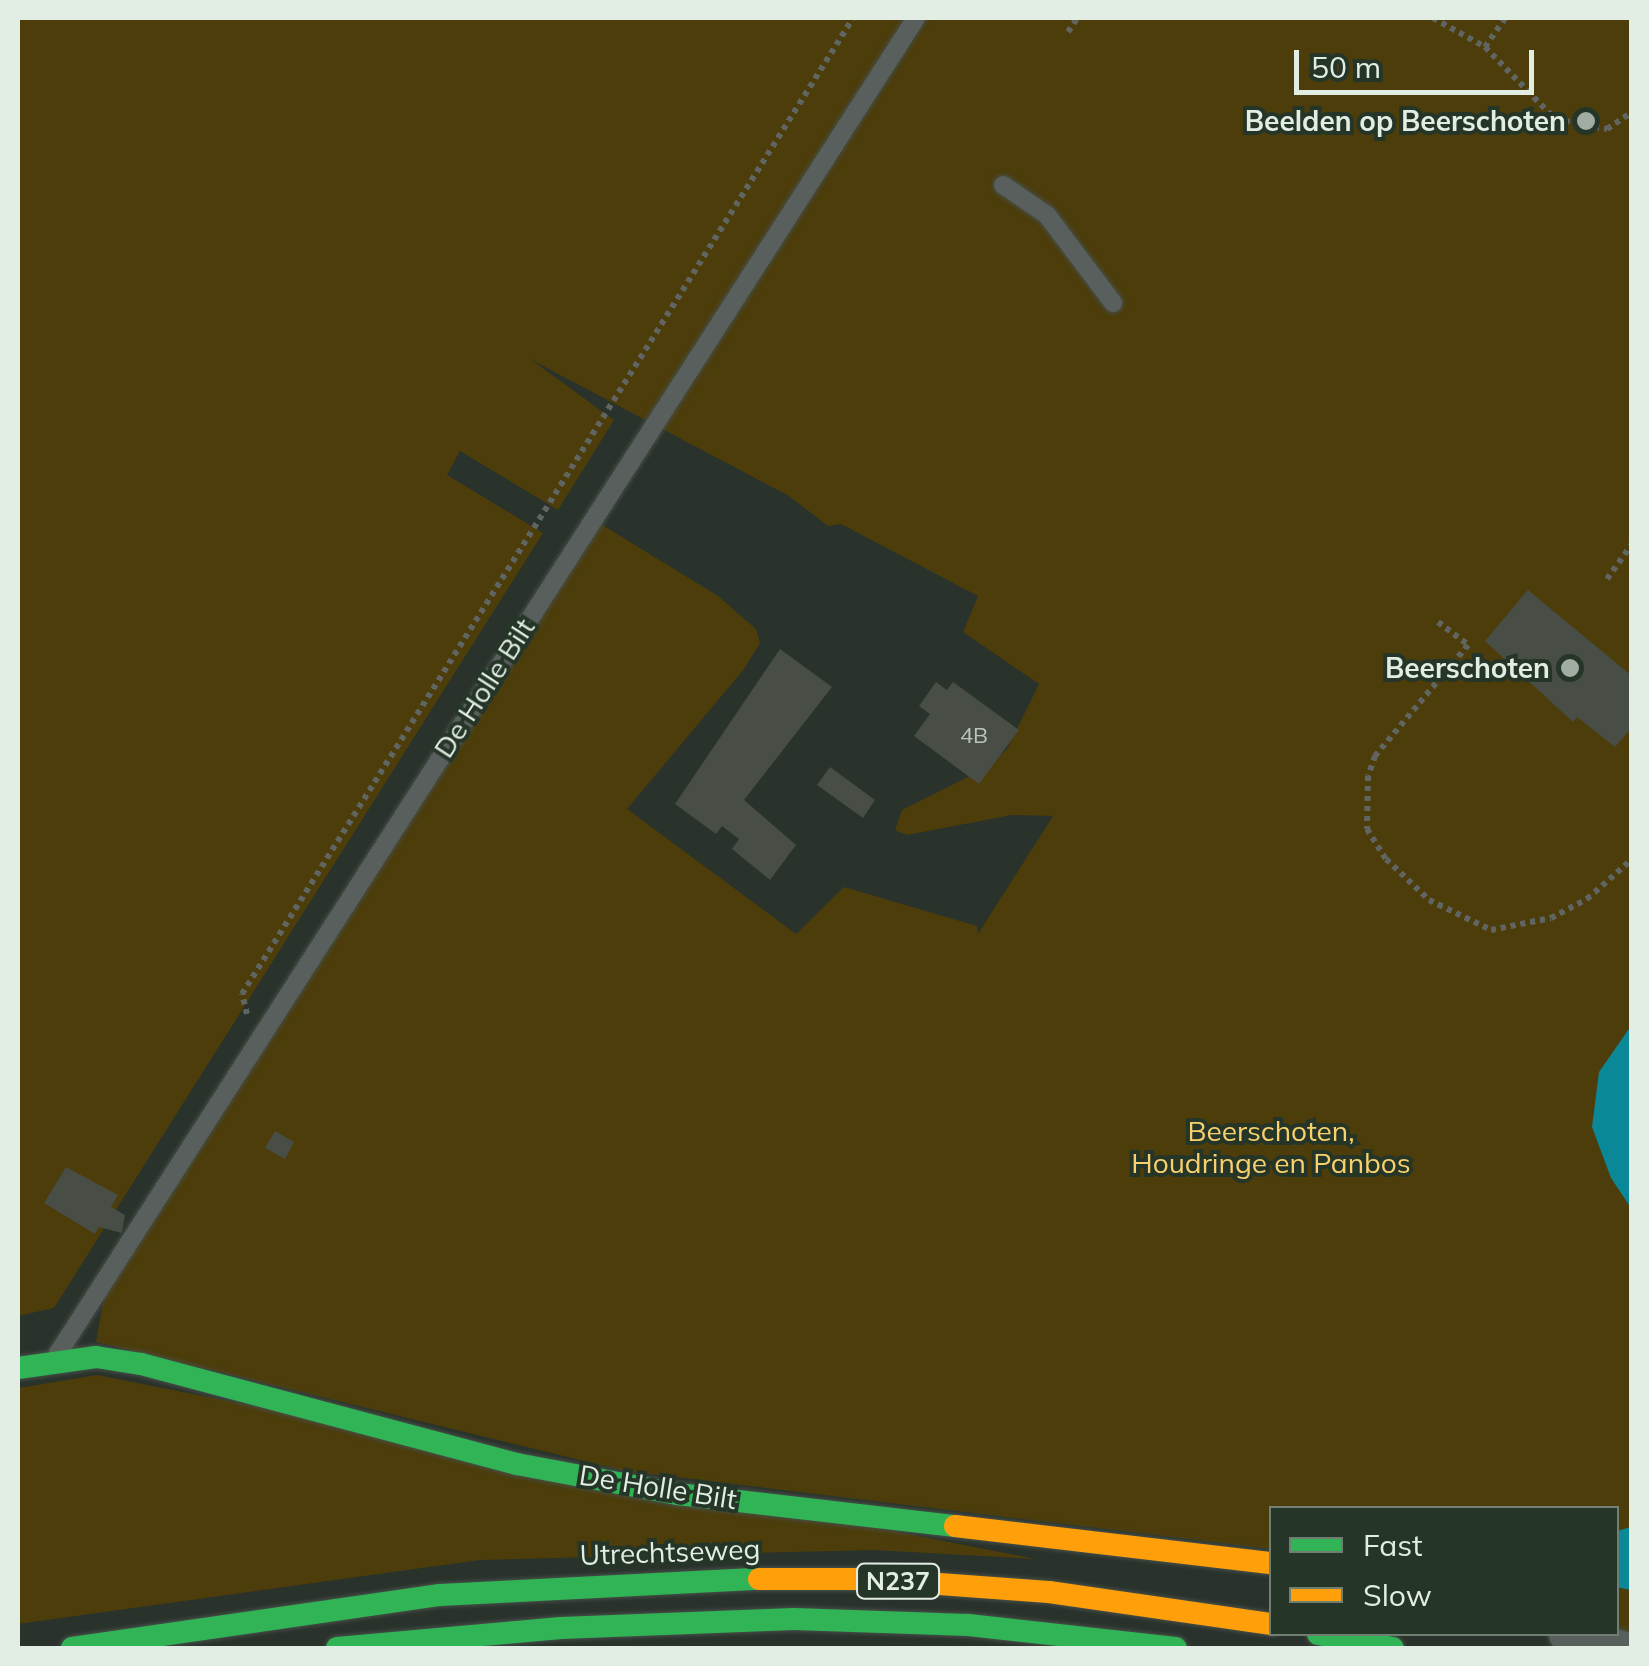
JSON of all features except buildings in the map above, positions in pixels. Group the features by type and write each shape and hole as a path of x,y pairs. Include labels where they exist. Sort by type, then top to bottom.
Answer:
{"main road":[{"name":"De Holle Bilt","path":"18,1368 54,1359 96,1357 172,1371 517,1464 678,1494 1269,1563"},
{"name":"Utrechtseweg","path":"72,1648 422,1597 696,1579 871,1579 1049,1592 1269,1624"},
{"name":"N237","path":"337,1648 561,1628 794,1619 968,1625 1176,1648"},
{"path":"1329,1636 1394,1648"}],"street":[{"path":"1574,1636 1621,1648"}],"lane":[{"name":"De Holle Bilt","path":"54,1359 916,18"},
{"path":"1003,184 1047,215 1113,303"}],"path":[{"path":"255,1044 242,994 852,18"},
{"path":"1068,32 1077,18"},
{"path":"1433,18 1485,47 1554,118 1607,129 1632,112"},
{"path":"1485,47 1505,18"},
{"path":"1607,579 1632,544"},
{"path":"1438,622 1468,645 1375,756 1368,776 1367,829 1386,859 1429,900 1491,930 1550,918 1587,899 1632,859"}],"green space":[{"name":"Beerschoten, Houdringe en Panbos","path":"18,18 1631,18 1631,1642 1619,1636 1619,1506 1269,1506 1269,1549 625,1471 96,1342 106,1285 591,518 718,596 756,629 760,643 744,669 627,809 796,934 844,887 977,926 978,934 1053,816 1012,815 907,835 895,830 902,810 990,766 1007,749 1039,684 963,632 978,596 841,524 828,526 789,496 530,359 614,420 558,510 460,451 447,475 543,533 54,1308 18,1316"},
{"path":"97,1375 1036,1559 874,1550 480,1560 18,1624 18,1388"}],"water":[{"path":"1631,1026 1631,1208 1611,1178 1592,1127 1599,1072"},
{"path":"1632,1527 1631,1590 1619,1588 1619,1530"}],"traffic: fast":[{"path":"18,1368 96,1357 141,1364 517,1464 678,1494 955,1526"},
{"path":"72,1648 440,1595 759,1579"},
{"path":"337,1648 561,1628 794,1619 968,1625 1176,1648"},
{"path":"1329,1636 1393,1648"}],"traffic: slow":[{"path":"955,1526 1269,1563"},
{"path":"759,1579 871,1579 1049,1592 1269,1624"}],"place":[{"name":"Beelden op Beerschoten","path":"1586,121"},
{"name":"Beerschoten","path":"1570,668"}]}
